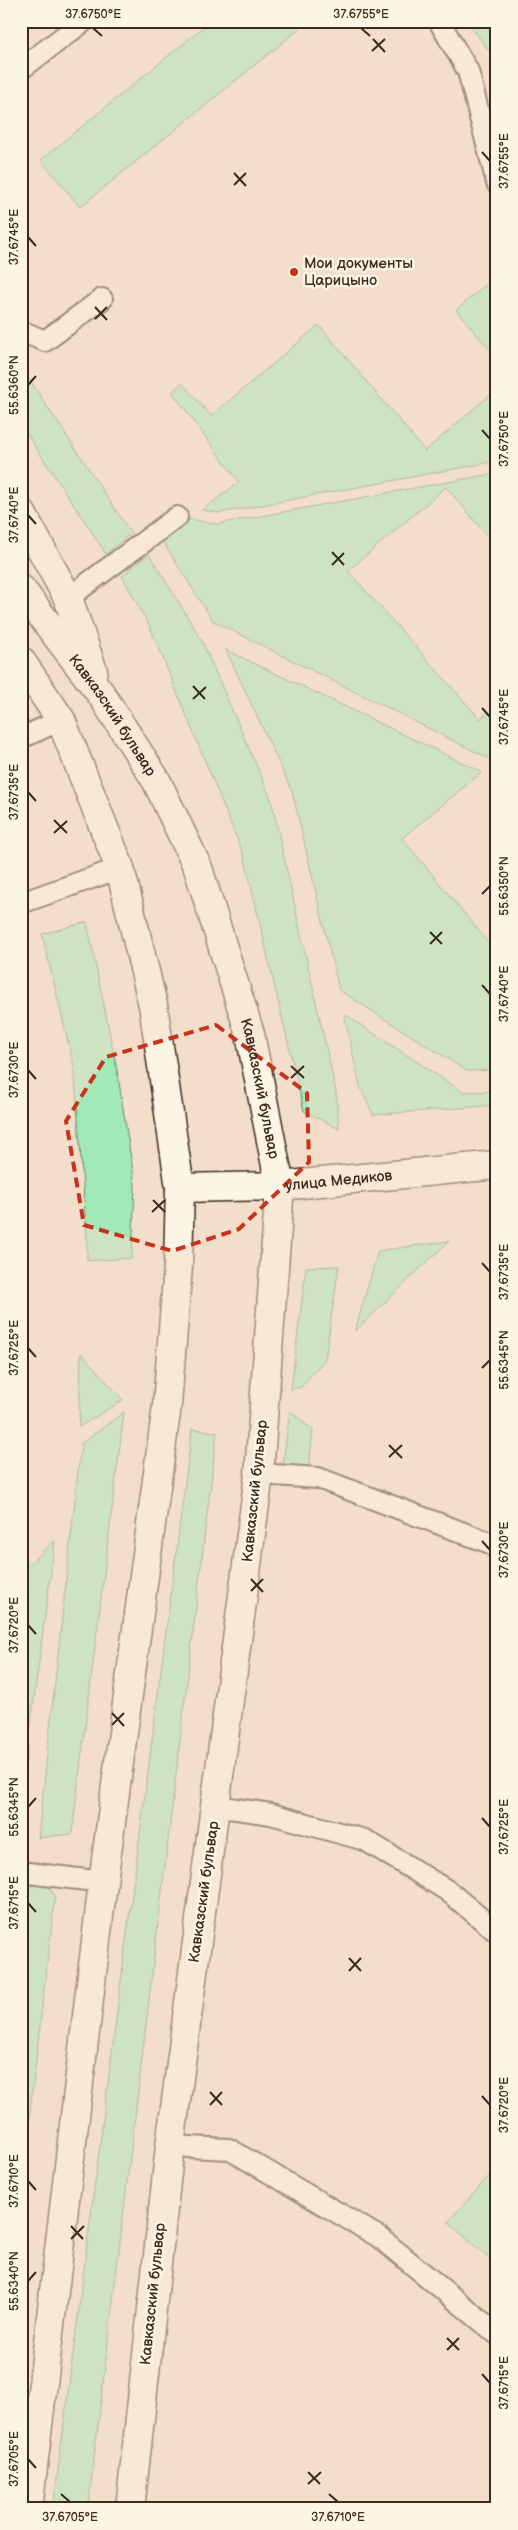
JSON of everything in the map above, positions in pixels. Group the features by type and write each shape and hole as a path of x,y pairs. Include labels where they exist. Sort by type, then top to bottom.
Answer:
{"main road":[{"path":"21,512 68,598 101,694"},
{"name":"Кавказский бульвар","path":"21,589 101,694 156,780 198,868 250,1034 280,1186 259,1474 170,2146 130,2509"},
{"path":"21,661 61,720 120,868 153,1005 180,1188 178,1266 167,1405 103,1882 28,2509"},
{"name":"улица Медиков","path":"180,1188 280,1186 497,1165"}],"lane":[{"path":"21,69 84,21"},
{"path":"439,21 468,71 497,183"},
{"path":"21,331 45,342 102,298"},
{"path":"68,598 177,517"},
{"path":"21,738 61,720"},
{"path":"21,904 120,868"},
{"path":"259,1474 318,1478 490,1543 497,1549"},
{"path":"215,1806 271,1814 365,1840 448,1891 497,1932"},
{"path":"21,1872 103,1882"},
{"path":"170,2146 229,2149 379,2237 497,2334"}],"highlighted area":[{"path":"216,1025 307,1093 309,1162 239,1229 172,1251 84,1225 66,1121 106,1057"}],"green space":[{"path":"211,21 309,21 80,207 41,160"},
{"path":"467,21 497,21 497,76 492,55"},
{"path":"496,276 497,278 497,358 456,310"},
{"path":"319,325 425,451 497,389 497,461 220,513 202,510 239,482 172,392 182,383 211,416"},
{"path":"27,376 131,533 106,554 21,425 21,380"},
{"path":"497,473 497,547 446,487 348,571 480,719 497,705 497,759 492,760 213,621 163,542 190,519 217,524"},
{"path":"149,554 201,639 271,799 336,1092 339,1129 304,1111 244,856 151,629 122,576"},
{"path":"226,650 482,772 402,838 497,953 497,1070 467,1071 339,990 292,791"},
{"path":"87,922 117,1070 135,1184 132,1258 87,1261 74,1066 42,934"},
{"path":"344,1014 463,1092 497,1091 497,1105 373,1115 360,1086"},
{"path":"449,1241 355,1331 378,1251"},
{"path":"339,1266 325,1359 301,1387 291,1389 306,1267"},
{"path":"81,1353 123,1400 79,1427"},
{"path":"290,1411 313,1430 309,1467 283,1464"},
{"path":"124,1412 72,1834 38,1838 81,1444"},
{"path":"192,1429 217,1432 88,2509 53,2509"},
{"path":"55,1541 21,1798 21,1571"},
{"path":"29,1885 49,1887 55,1896 21,2189 21,1956"},
{"path":"491,2174 497,2179 497,2266 448,2222"}],"place":[{"name":"Мои документы Царицыно","path":"294,272"}]}
